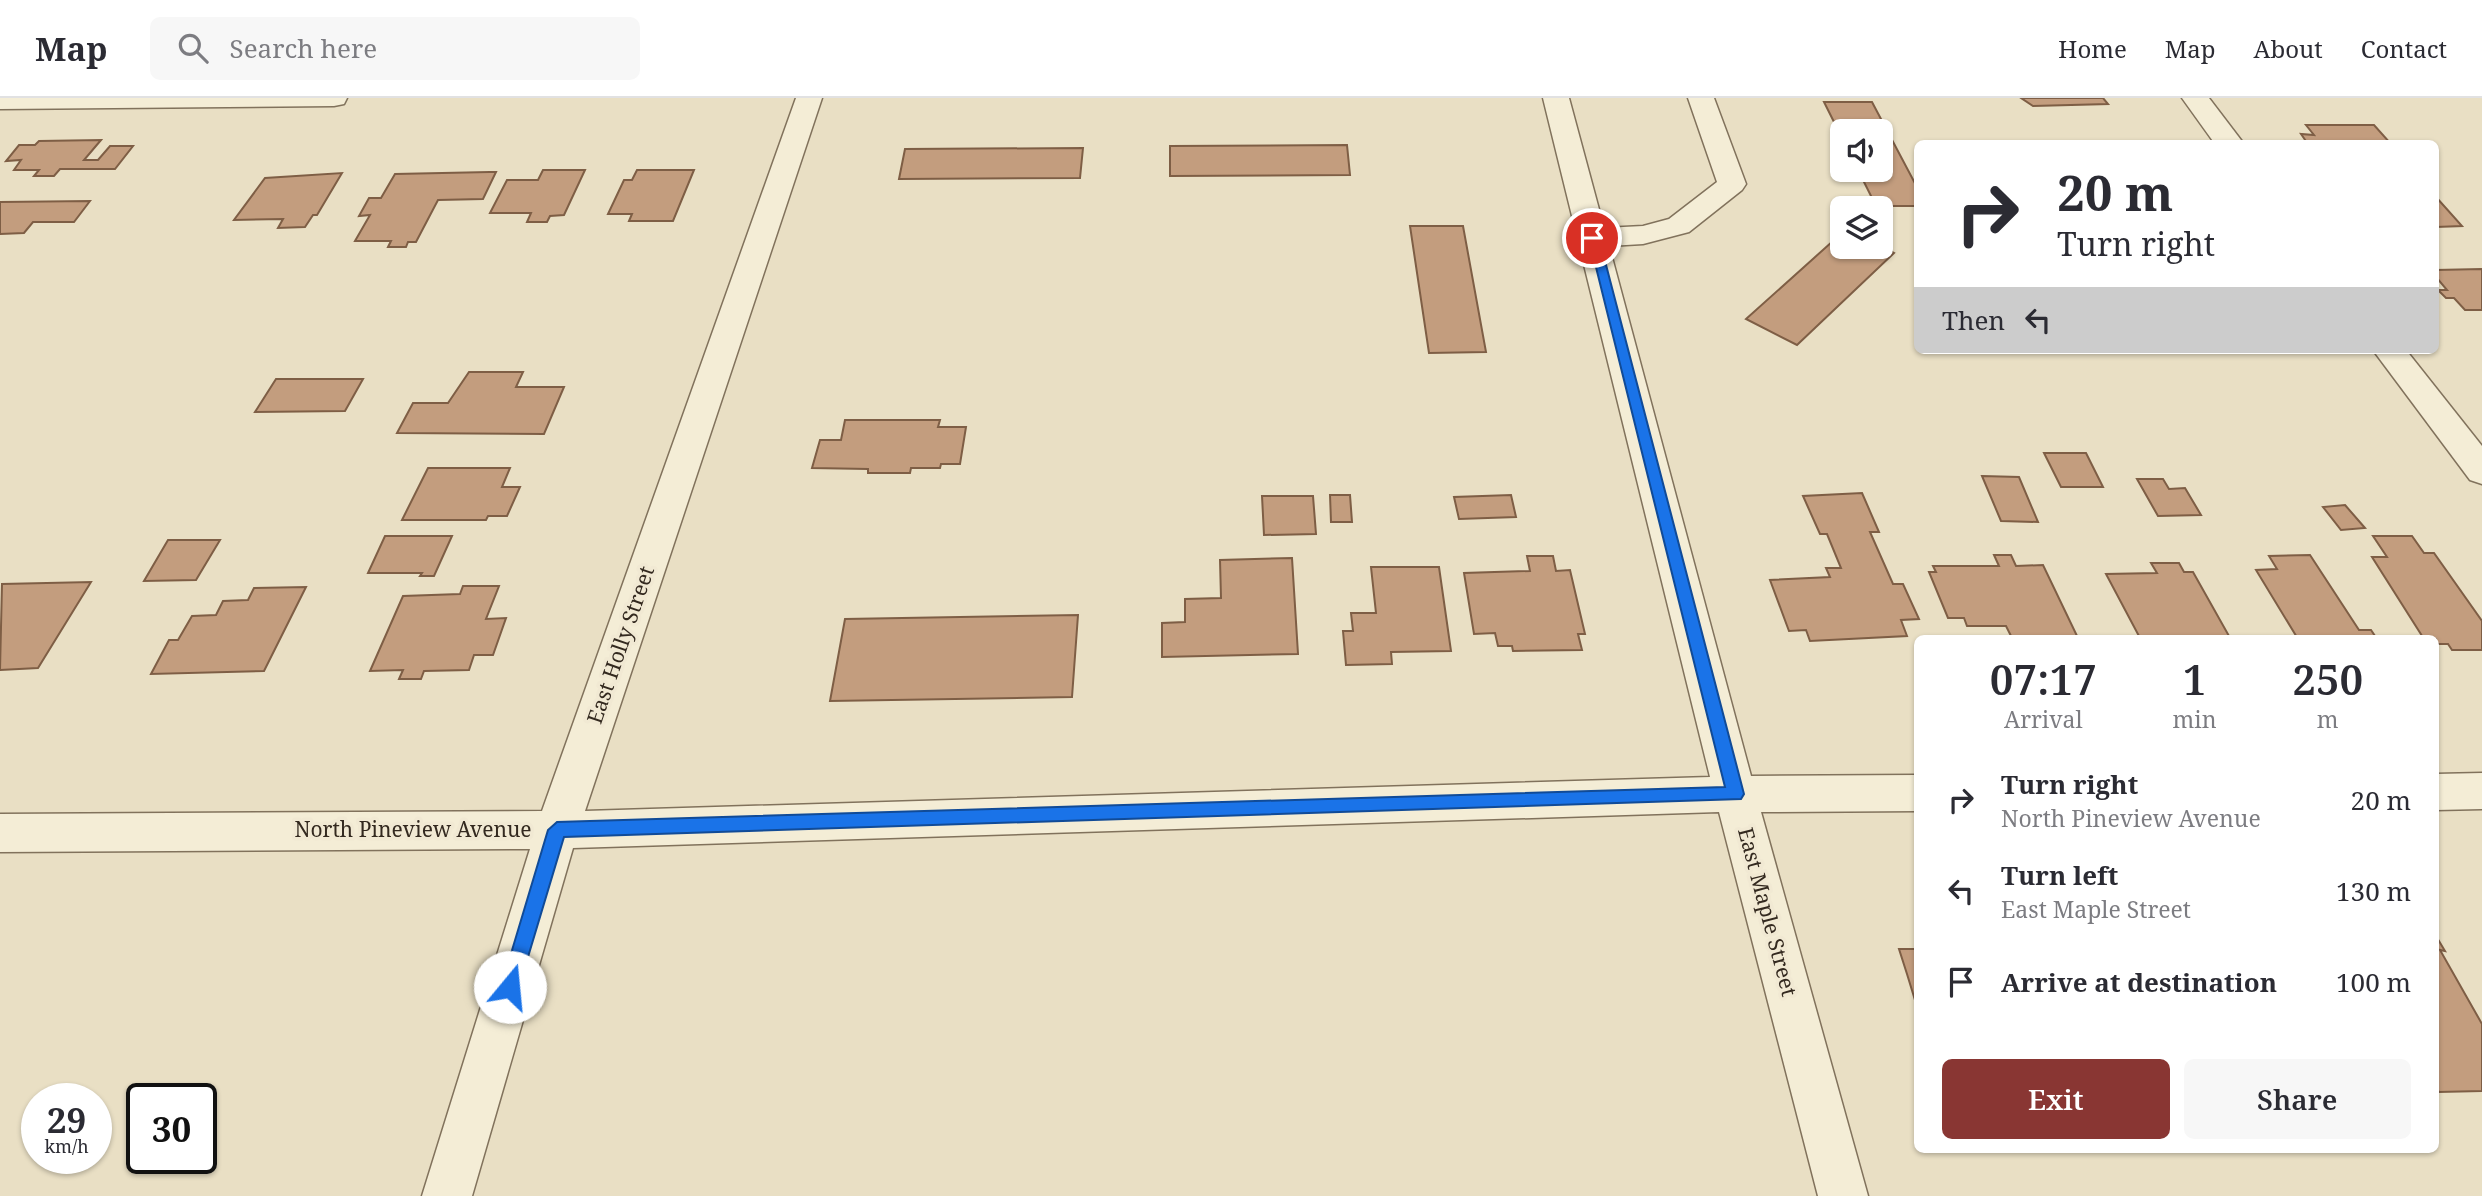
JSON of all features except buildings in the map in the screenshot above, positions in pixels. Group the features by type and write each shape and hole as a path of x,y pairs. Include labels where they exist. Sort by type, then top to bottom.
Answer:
{"street":[{"path":"0,101 334,98"},
{"name":"East Holly Street","path":"447,1196 557,830 809,98"},
{"name":"East Maple Street","path":"1556,98 1735,794 1843,1196"},
{"path":"1592,238 1643,235 1679,226 1732,184 1701,98"},
{"path":"2195,98 2227,140"},
{"path":"2392,354 2482,471"},
{"path":"2439,792 2482,791"},
{"name":"North Pineview Avenue","path":"0,833 557,830 1735,794 1914,793"}],"route":[{"path":"510,987 557,830 1735,794 1592,238"}]}
